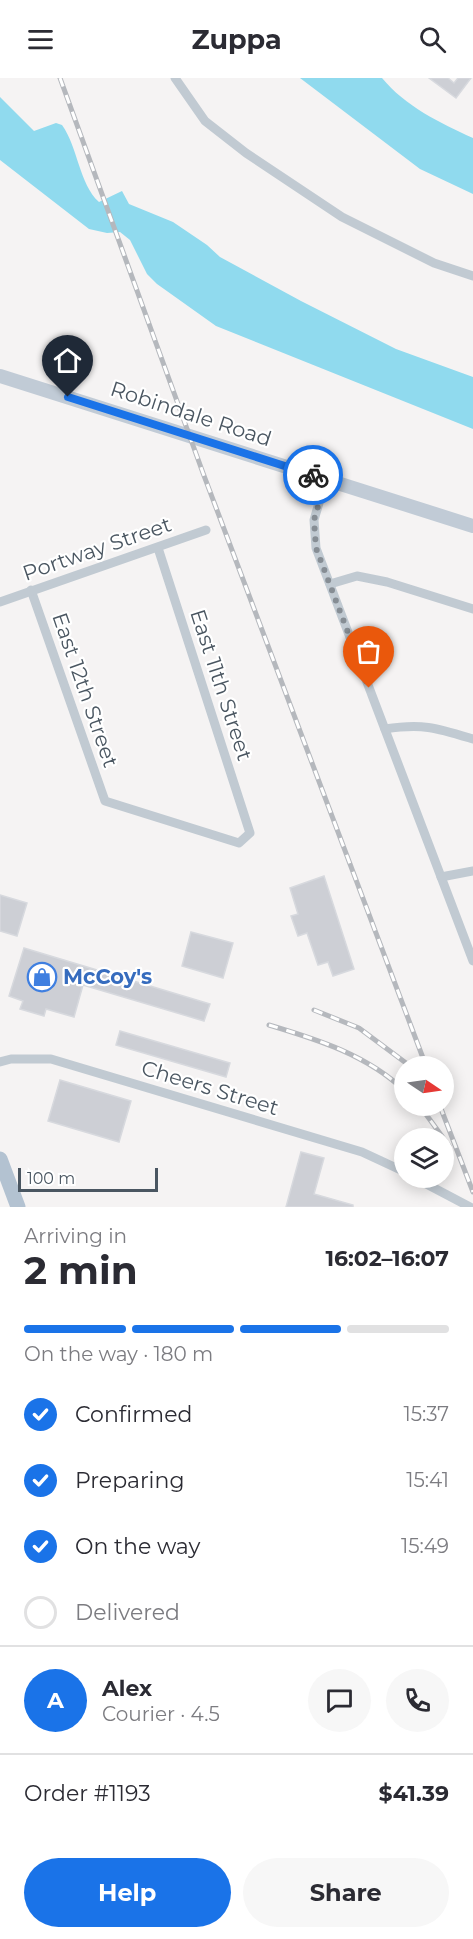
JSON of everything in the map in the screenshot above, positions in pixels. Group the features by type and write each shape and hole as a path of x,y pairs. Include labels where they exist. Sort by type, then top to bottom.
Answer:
{"main road":[{"path":"0,1159 18,1207"}],"street":[{"path":"175,78 205,120 246,153 342,217 434,263 473,276"},
{"name":"Robindale Road","path":"0,376 473,526"},
{"path":"326,479 314,520 316,548 473,961"},
{"name":"Portway Street","path":"0,602 206,530"},
{"name":"East 11th Street","path":"105,801 239,843 250,834 158,548"},
{"path":"330,584 357,576 387,582 473,609"},
{"name":"East 12th Street","path":"31,590 105,801"},
{"path":"385,729 411,725 429,726 473,739"},
{"path":"441,877 473,871"},
{"name":"Cheers Street","path":"0,1062 11,1059 51,1059 362,1152 394,1167"},
{"path":"434,1188 470,1207"}],"water":[{"path":"300,78 382,78 412,105 473,138 473,194 420,169"},
{"path":"0,97 34,131 56,123 62,125 72,144 87,185 99,202 122,191 129,204 173,222 207,245 220,257 301,301 396,349 473,377 473,429 216,326 157,284 147,274 130,240 120,232 107,233 89,229 0,160"}],"building":[{"path":"429,78 448,78 454,83 458,78 471,78 456,98"},
{"path":"324,876 354,969 333,976 328,962 318,965 307,933 298,936 291,916 298,914 290,888"},
{"path":"0,895 27,903 17,936 0,931"},
{"path":"191,932 233,943 223,978 182,966"},
{"path":"24,948 210,1004 204,1021 83,985 74,1017 46,1009 44,1016 20,1009 23,1001 9,996"},
{"path":"120,1031 230,1063 226,1077 116,1045"},
{"path":"60,1080 131,1101 119,1142 48,1121"},
{"path":"301,1152 324,1158 314,1194 353,1205 353,1207 286,1207"}],"railway":[{"path":"60,78 203,473 422,1056"},
{"path":"314,1010 359,1028 397,1056"},
{"path":"269,1025 342,1050 394,1081"},
{"path":"427,1116 436,1128"},
{"path":"444,1116 473,1192"}],"way so far":[{"path":"313,475 326,479 314,520 316,548 369,688"}],"place":[{"name":"McCoy's","path":"42,977"}],"route":[{"path":"68,397 313,475"}]}
